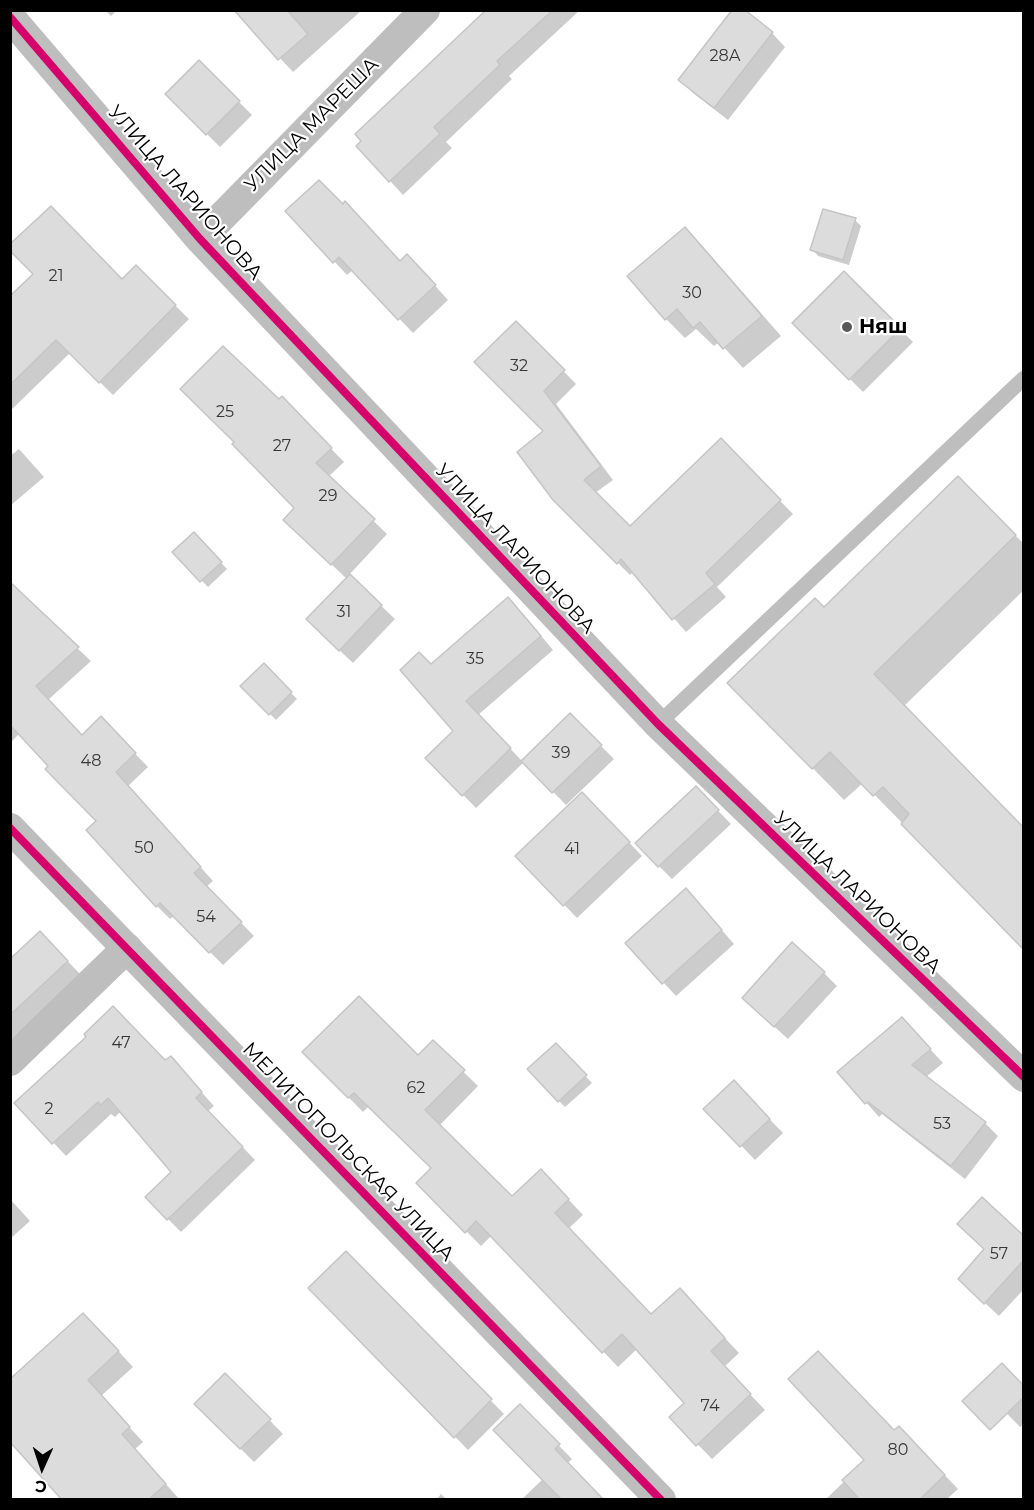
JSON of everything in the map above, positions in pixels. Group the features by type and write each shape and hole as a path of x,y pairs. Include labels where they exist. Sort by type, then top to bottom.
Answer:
{"street":[{"name":"УЛИЦА МАРЕША","path":"200,239 425,10"},
{"name":"УЛИЦА ЛАРИОНОВА","path":"10,17 200,239 658,724 1023,1077"},
{"name":"МЕЛИТОПОЛЬСКАЯ УЛИЦА","path":"10,828 661,1500"},
{"path":"10,1061 127,948"}],"lane":[{"path":"658,724 1023,378"}],"building":[{"path":"234,10 287,10 308,34 278,60"},
{"path":"486,10 553,10 497,61 500,65 434,127 440,134 389,182 356,146 361,141 355,134"},
{"path":"732,10 745,10 773,32 714,108 678,80"},
{"path":"199,60 240,101 206,135 165,94"},
{"path":"319,180 343,204 345,201 400,261 407,254 436,285 398,320 339,257 333,263 285,211"},
{"path":"51,206 122,279 136,265 176,305 99,383 56,340 10,385 10,296 33,274 10,251 10,244"},
{"path":"823,209 856,218 843,260 810,250"},
{"path":"685,227 762,316 723,349 700,322 693,328 677,309 665,320 627,276"},
{"path":"844,271 901,328 849,380 792,323"},
{"path":"516,321 565,370 544,391 601,466 584,480 630,526 721,438 781,500 706,573 715,584 672,620 621,559 617,564 553,500 517,452 543,431 474,362"},
{"path":"223,346 279,399 282,396 332,448 316,463 375,519 331,565 283,520 294,508 232,444 234,442 180,389"},
{"path":"958,476 1016,535 874,674 1023,827 1023,949 901,824 909,814 883,787 873,796 830,752 812,769 727,683 815,598 824,607"},
{"path":"194,532 222,562 200,582 172,552"},
{"path":"350,574 382,605 339,651 306,619"},
{"path":"10,582 79,647 36,686 82,735 101,716 136,753 116,772 201,867 194,873 242,922 209,953 160,903 156,907 86,830 96,821 45,769 48,766 10,725"},
{"path":"508,597 541,636 466,701 511,748 462,796 425,758 453,731 400,670 419,652 431,664"},
{"path":"264,663 292,692 269,715 240,686"},
{"path":"570,713 602,745 552,793 521,761"},
{"path":"696,786 719,810 658,867 635,843"},
{"path":"582,792 630,842 563,906 515,856"},
{"path":"686,888 722,930 662,984 625,943"},
{"path":"40,931 68,961 10,1015 10,959"},
{"path":"792,942 825,972 774,1027 742,998"},
{"path":"359,996 418,1055 433,1040 465,1070 425,1110 512,1196 541,1169 569,1199 555,1213 651,1314 680,1288 725,1338 711,1351 751,1394 696,1446 669,1417 684,1403 622,1334 602,1353 476,1221 465,1233 416,1183 431,1168 354,1093 348,1098 302,1052"},
{"path":"113,1006 165,1060 171,1056 202,1092 196,1098 243,1147 167,1220 145,1197 171,1172 108,1098 101,1105 98,1102 52,1144 14,1103 86,1037 84,1034"},
{"path":"902,1017 931,1049 912,1065 986,1122 951,1166 868,1102 865,1104 837,1072"},
{"path":"556,1043 587,1075 558,1102 527,1069"},
{"path":"734,1080 770,1119 740,1147 703,1109"},
{"path":"982,1197 1023,1235 1023,1261 984,1304 958,1279 984,1249 957,1224"},
{"path":"346,1251 492,1399 454,1438 308,1288"},
{"path":"83,1313 119,1351 88,1380 130,1427 122,1434 166,1484 148,1500 62,1500 10,1442 10,1379"},
{"path":"818,1351 894,1430 899,1426 945,1475 919,1500 860,1500 842,1480 864,1460 788,1379"},
{"path":"1002,1363 1023,1385 1023,1398 990,1430 962,1401"},
{"path":"225,1373 271,1419 240,1449 194,1404"},
{"path":"520,1404 560,1444 555,1449 604,1500 562,1500 493,1430"}],"cycle path":[{"path":"10,17 200,239 658,724 1024,1077"},
{"path":"10,828 661,1500"}],"place":[{"name":"Няш","path":"847,327"}]}
